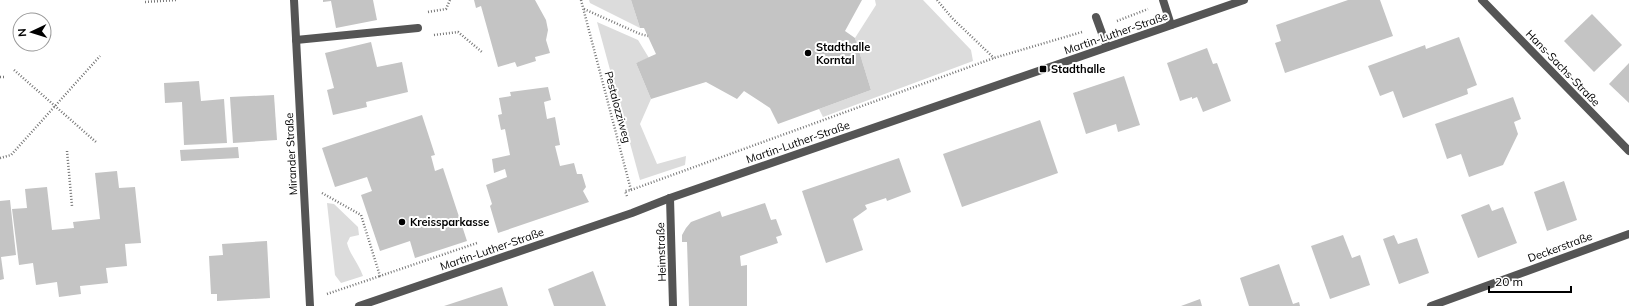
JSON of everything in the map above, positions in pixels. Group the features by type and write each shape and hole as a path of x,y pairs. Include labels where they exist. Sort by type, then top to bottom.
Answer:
{"street":[{"name":"Mirander Straße","path":"294,0 310,306"},
{"name":"Martin-Luther-Straße","path":"359,306 632,213 670,198 1244,0"},
{"name":"Hans-Sachs-Straße","path":"1482,0 1629,151"},
{"path":"1163,2 1172,25"},
{"path":"1096,17 1106,47"},
{"path":"296,40 418,28"},
{"name":"Heimstraße","path":"670,198 673,306"},
{"name":"Deckerstraße","path":"1431,306 1629,234"}],"path":[{"path":"145,2 176,0"},
{"path":"450,0 446,9 418,13 418,28 424,37 458,32 482,52"},
{"name":"Pestalozziweg","path":"581,0 631,190 625,191 632,213"},
{"path":"937,0 952,18 994,58"},
{"path":"631,190 994,58 1100,27 1163,2"},
{"path":"584,9 640,34 648,36"},
{"path":"0,158 11,155 100,56"},
{"path":"14,70 96,142"},
{"path":"0,78 6,77"},
{"path":"67,151 72,206"},
{"path":"304,183 361,215 380,276 477,243"}],"shaded area":[{"path":"589,0 631,0 640,28 590,3"},
{"path":"875,0 923,0 971,50 973,61 823,117 819,109 871,90 855,38 876,5"},
{"path":"597,22 638,40 649,58 636,63 651,99 640,124 657,164 686,156 685,165 640,180"},
{"path":"327,203 334,204 358,227 359,235 350,237 347,243 350,252 363,276 341,283 335,275"}],"building":[{"path":"323,0 373,0 377,20 336,28 331,1 323,2"},
{"path":"474,0 535,0 546,20 548,30 546,40 550,53 535,57 536,61 517,67 515,62 498,67 481,6 476,8"},
{"path":"631,0 862,0 845,31 855,38 871,90 778,124 770,108 744,91 737,99 706,82 651,99 636,63 656,54 644,28 640,28"},
{"path":"1348,0 1380,0 1393,36 1285,73 1275,43 1281,41 1276,25"},
{"path":"1592,14 1622,45 1594,72 1564,41"},
{"path":"1459,37 1477,85 1467,89 1468,94 1403,118 1393,91 1380,96 1368,66 1425,45 1426,49"},
{"path":"371,42 377,67 402,62 408,92 366,102 367,107 333,115 327,90 334,88 325,53"},
{"path":"1207,48 1213,64 1217,63 1231,101 1203,112 1197,97 1180,101 1167,63"},
{"path":"1629,63 1629,103 1609,84"},
{"path":"1124,76 1140,125 1118,132 1116,124 1086,134 1073,93"},
{"path":"199,81 201,101 224,99 227,143 184,145 182,102 165,103 164,83"},
{"path":"548,87 551,100 544,102 547,119 555,117 560,145 555,146 560,166 574,163 577,174 582,174 586,187 583,191 589,202 498,233 490,206 492,204 486,185 507,177 505,169 494,173 492,159 510,155 505,129 501,130 498,115 502,114 499,98 511,96 510,92"},
{"path":"274,95 277,140 233,143 230,97"},
{"path":"1513,97 1521,119 1514,122 1518,134 1503,165 1469,177 1461,154 1447,159 1435,124"},
{"path":"422,115 435,155 431,156 435,171 443,168 467,241 415,258 410,241 380,251 361,195 372,191 367,177 335,187 322,148"},
{"path":"1040,120 1058,173 962,207 943,154"},
{"path":"238,147 239,158 181,161 180,150"},
{"path":"899,158 911,192 887,201 886,198 865,205 867,209 853,219 863,250 826,263 802,191"},
{"path":"117,171 119,188 135,187 141,243 125,244 127,266 106,268 108,283 80,286 81,294 59,297 57,282 36,285 33,263 19,265 12,209 27,208 25,189 47,187 52,230 74,228 73,222 100,219 95,173"},
{"path":"1564,181 1577,220 1547,231 1534,192"},
{"path":"10,200 16,255 1,257 4,279 0,280 0,201"},
{"path":"765,203 771,220 776,219 782,235 776,237 778,243 740,256 741,266 747,265 747,306 689,306 687,242 682,242 682,235 686,228 691,222 720,211 722,217"},
{"path":"1489,204 1492,211 1503,207 1517,243 1478,258 1461,215"},
{"path":"1343,235 1352,258 1360,255 1370,285 1330,299 1311,246"},
{"path":"1394,235 1398,244 1417,238 1429,273 1399,284 1383,239"},
{"path":"267,241 270,298 217,301 217,294 211,294 209,256 223,255 222,244"},
{"path":"1279,264 1293,304 1299,302 1300,306 1249,306 1240,278"},
{"path":"593,271 606,306 554,306 548,289"},
{"path":"502,287 508,306 444,306"},
{"path":"1200,299 1202,306 1181,306"}],"place":[{"name":"Stadthalle Korntal","path":"808,53"},
{"name":"Stadthalle","path":"1043,69"},
{"name":"Kreissparkasse","path":"402,222"}]}
